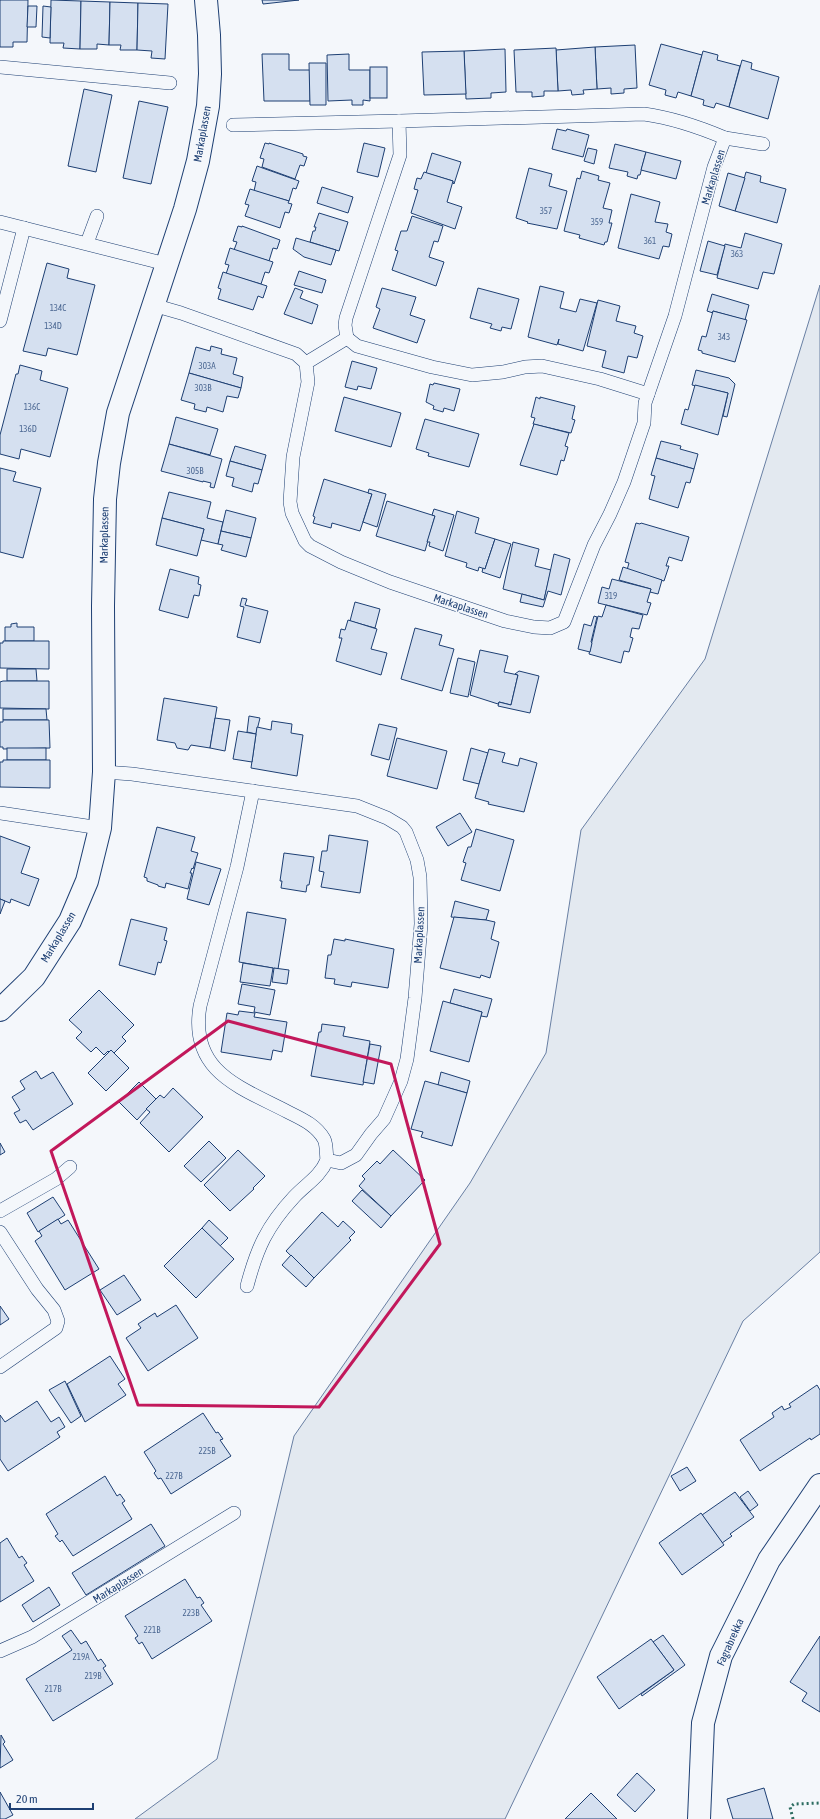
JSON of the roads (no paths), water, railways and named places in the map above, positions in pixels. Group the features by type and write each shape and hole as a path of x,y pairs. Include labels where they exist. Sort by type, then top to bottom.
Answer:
{"street":[{"name":"Markaplassen","path":"0,1010 34,977 70,921 86,881 100,828 104,772 103,606 106,492 109,463 118,413 185,209 198,161 208,106 210,35 206,0"},
{"name":"Fagrabrekka","path":"699,1819 703,1723 721,1656 769,1560 820,1485"}],"lane":[{"path":"0,67 170,83"},
{"name":"Markaplassen","path":"233,125 399,122 644,114 663,116 682,121 726,138 714,167 675,316 645,403 644,422 624,482 594,545 564,622 550,628 534,627 505,621 390,582 341,562 310,546 305,541 292,513 290,502 293,457 308,382 306,363"},
{"path":"399,122 400,155 346,318 345,325 347,338 357,346 432,367 472,375 503,372 524,367 542,366 600,380 648,394"},
{"path":"726,138 763,144"},
{"path":"87,243 97,216"},
{"path":"0,222 166,264"},
{"path":"0,321 24,228"},
{"path":"153,305 181,313 296,354 306,363 347,338"},
{"name":"Markaplassen","path":"104,772 132,774 357,806 387,818 402,827 406,832 417,860 421,894 418,960 407,1059 401,1081 384,1119 356,1155 341,1164 327,1160"},
{"path":"247,1286 254,1260 265,1233 278,1214 314,1179 327,1160 324,1140 313,1124 226,1079 213,1066 204,1052 198,1037 197,1022 200,1006 237,867 253,791"},
{"path":"0,813 100,828"},
{"path":"0,1211 56,1179 70,1167"},
{"path":"0,1232 37,1289 54,1310 58,1321 56,1328 0,1366"},
{"name":"Markaplassen","path":"0,1651 38,1633 234,1513"}]}
